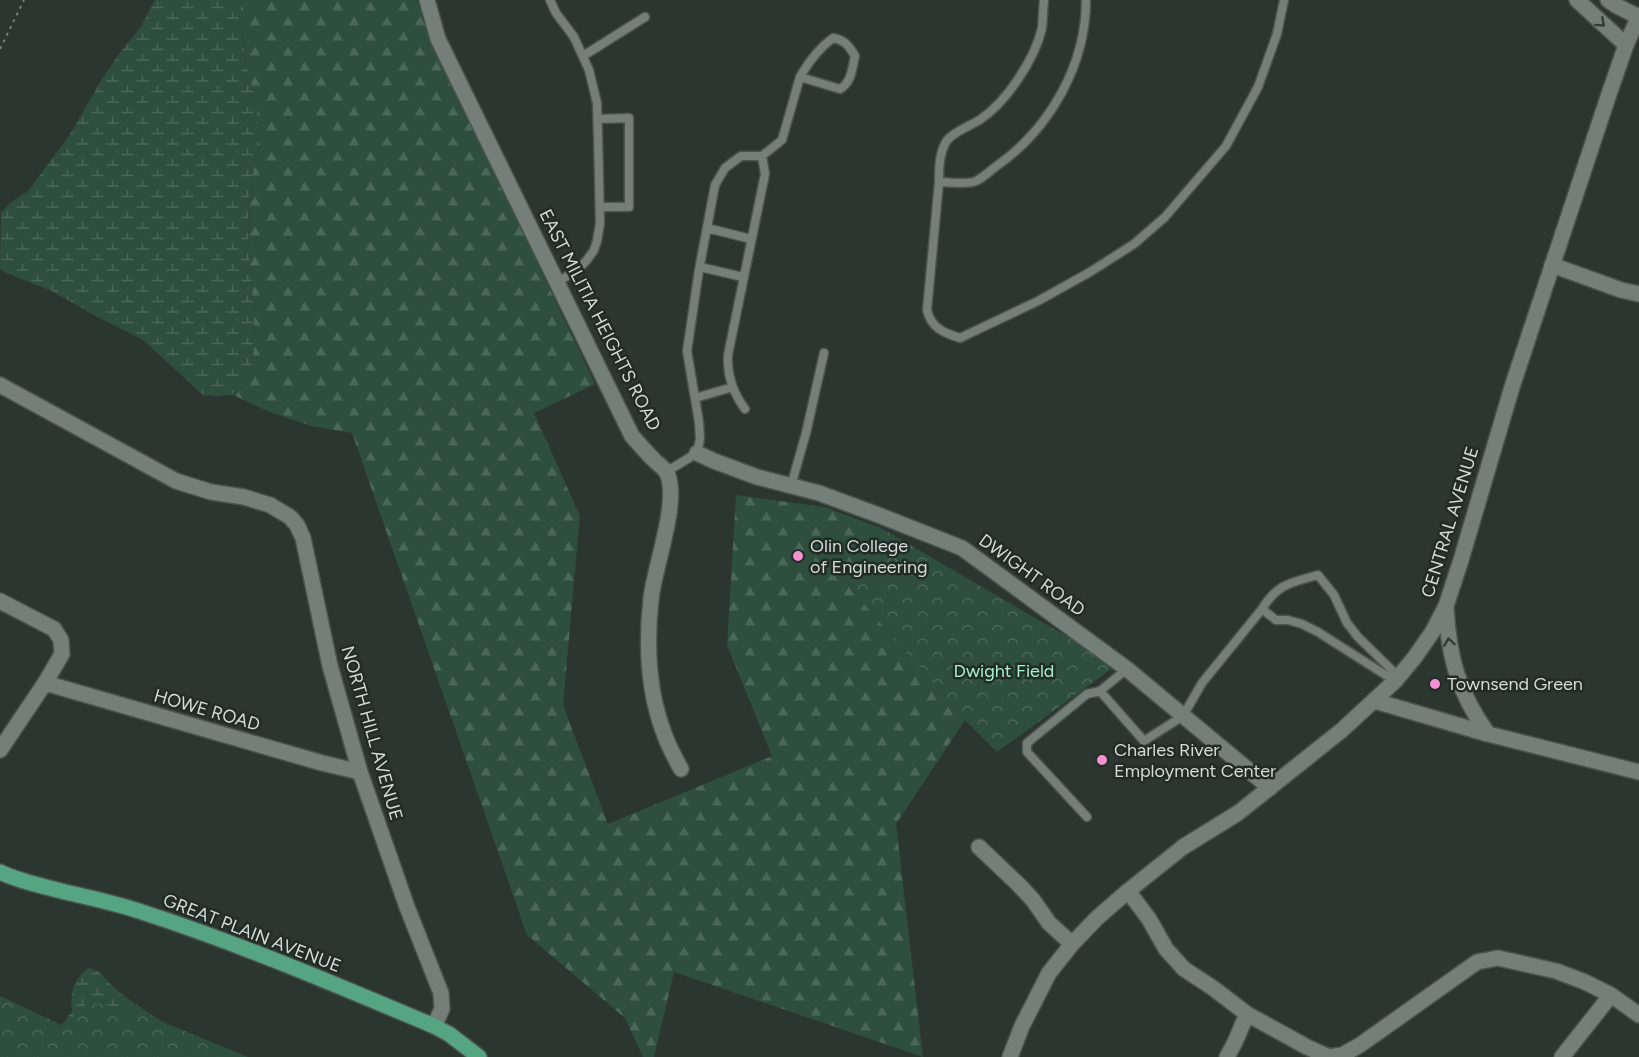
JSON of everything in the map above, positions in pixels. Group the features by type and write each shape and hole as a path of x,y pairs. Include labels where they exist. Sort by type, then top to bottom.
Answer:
{"main road":[{"name":"GREAT PLAIN AVENUE","path":"0,872 45,887 141,911 185,926 434,1026 479,1057"}],"street":[{"name":"EAST MILITIA HEIGHTS ROAD","path":"427,0 438,39 632,436 666,472"},
{"path":"1577,0 1626,45"},
{"path":"1608,0 1639,17"},
{"name":"CENTRAL AVENUE","path":"1010,1057 1022,1026 1049,973 1097,918 1183,847 1238,813 1342,730 1397,679 1426,641 1446,606 1552,265 1626,45 1639,17"},
{"path":"1552,265 1621,290 1639,294"},
{"name":"NORTH HILL AVENUE","path":"0,385 176,481 211,492 244,497 270,505 290,517 297,525 303,538 330,666 360,772 407,907 441,993 442,1010 434,1026"},
{"name":"DWIGHT ROAD","path":"697,453 757,477 819,493 962,548 1127,669 1270,788"},
{"path":"666,472 671,488 670,503 651,598 648,653 652,690 664,735 681,769"},
{"path":"0,601 54,629 62,640 62,654 0,750"},
{"path":"1446,606 1449,643 1457,677 1472,709 1488,734"},
{"name":"HOWE ROAD","path":"45,683 360,772"},
{"path":"1375,701 1488,734 1639,772"},
{"path":"979,847 1018,884 1049,923 1072,945"},
{"path":"1128,891 1149,919 1166,949 1184,969 1247,1014 1329,1057 1342,1055 1360,1045 1477,962 1498,958 1556,971 1585,982 1611,995 1639,1015"},
{"path":"1562,1057 1611,995"},
{"path":"1227,1057 1247,1014"}],"lane":[{"path":"550,0 556,13 574,37 589,70 595,89 598,119 600,223 597,241 594,250 582,264 558,282"},
{"path":"1044,0 1042,28 1034,50 1014,86 1004,99 983,117 947,139 942,152 927,310 929,319 936,327 960,338 1038,301 1090,272 1134,244 1165,217 1226,146 1258,87 1277,34 1284,0"},
{"path":"939,182 974,182 1010,157 1032,136 1052,111 1080,48 1086,17 1086,0"},
{"path":"583,56 645,17"},
{"path":"666,472 697,453 700,439 687,351 715,185 725,168 741,156 762,156 782,141 800,77 809,60 821,47 833,38 842,40 855,56 847,85 840,89 800,77"},
{"path":"598,119 629,118 629,207 600,207"},
{"path":"745,409 735,395 728,368 728,355 765,174 762,156"},
{"path":"707,228 751,239"},
{"path":"700,267 743,277"},
{"path":"791,486 825,352"},
{"path":"695,398 733,387"},
{"path":"1100,691 1144,741 1183,716 1202,683 1262,609 1271,594 1286,585 1318,575 1334,594 1347,623 1397,679"},
{"path":"1262,609 1276,620 1288,620 1318,632 1397,679"},
{"path":"1087,817 1027,752 1027,743 1087,694 1100,691 1127,669"}],"path":[{"path":"0,49 24,0"}],"green space":[{"path":"155,0 241,0 246,65 257,105 258,128 257,152 249,196 248,239 254,316 253,361 242,387 230,395 203,395 143,340 52,291 6,273 0,268 1,213 10,203 28,191 69,136 102,79 140,28"},
{"name":"Olin College of Engineering","path":"241,0 417,0 428,33 595,384 534,413 580,516 563,705 608,824 772,756 727,645 736,495 824,507 881,528 847,584 965,720 896,824 923,1057 674,972 654,1057 643,1057 625,1018 527,935 352,433 311,426 267,411 231,394 242,387 253,361 254,316 248,239 249,196 257,152 258,128 246,65"},
{"name":"Dwight Field","path":"881,528 1085,647 1114,667 997,752 965,720 847,584"},
{"path":"88,968 101,974 113,987 135,1004 192,1040 0,1057 0,1020 57,1032 72,1011 72,992 76,982"},
{"path":"0,996 66,1027 88,1002 134,1010 248,1057 0,1057"}],"place":[{"name":"Olin College of Engineering","path":"798,556"},
{"name":"Townsend Green","path":"1435,684"},
{"name":"Charles River Employment Center","path":"1102,760"}]}
